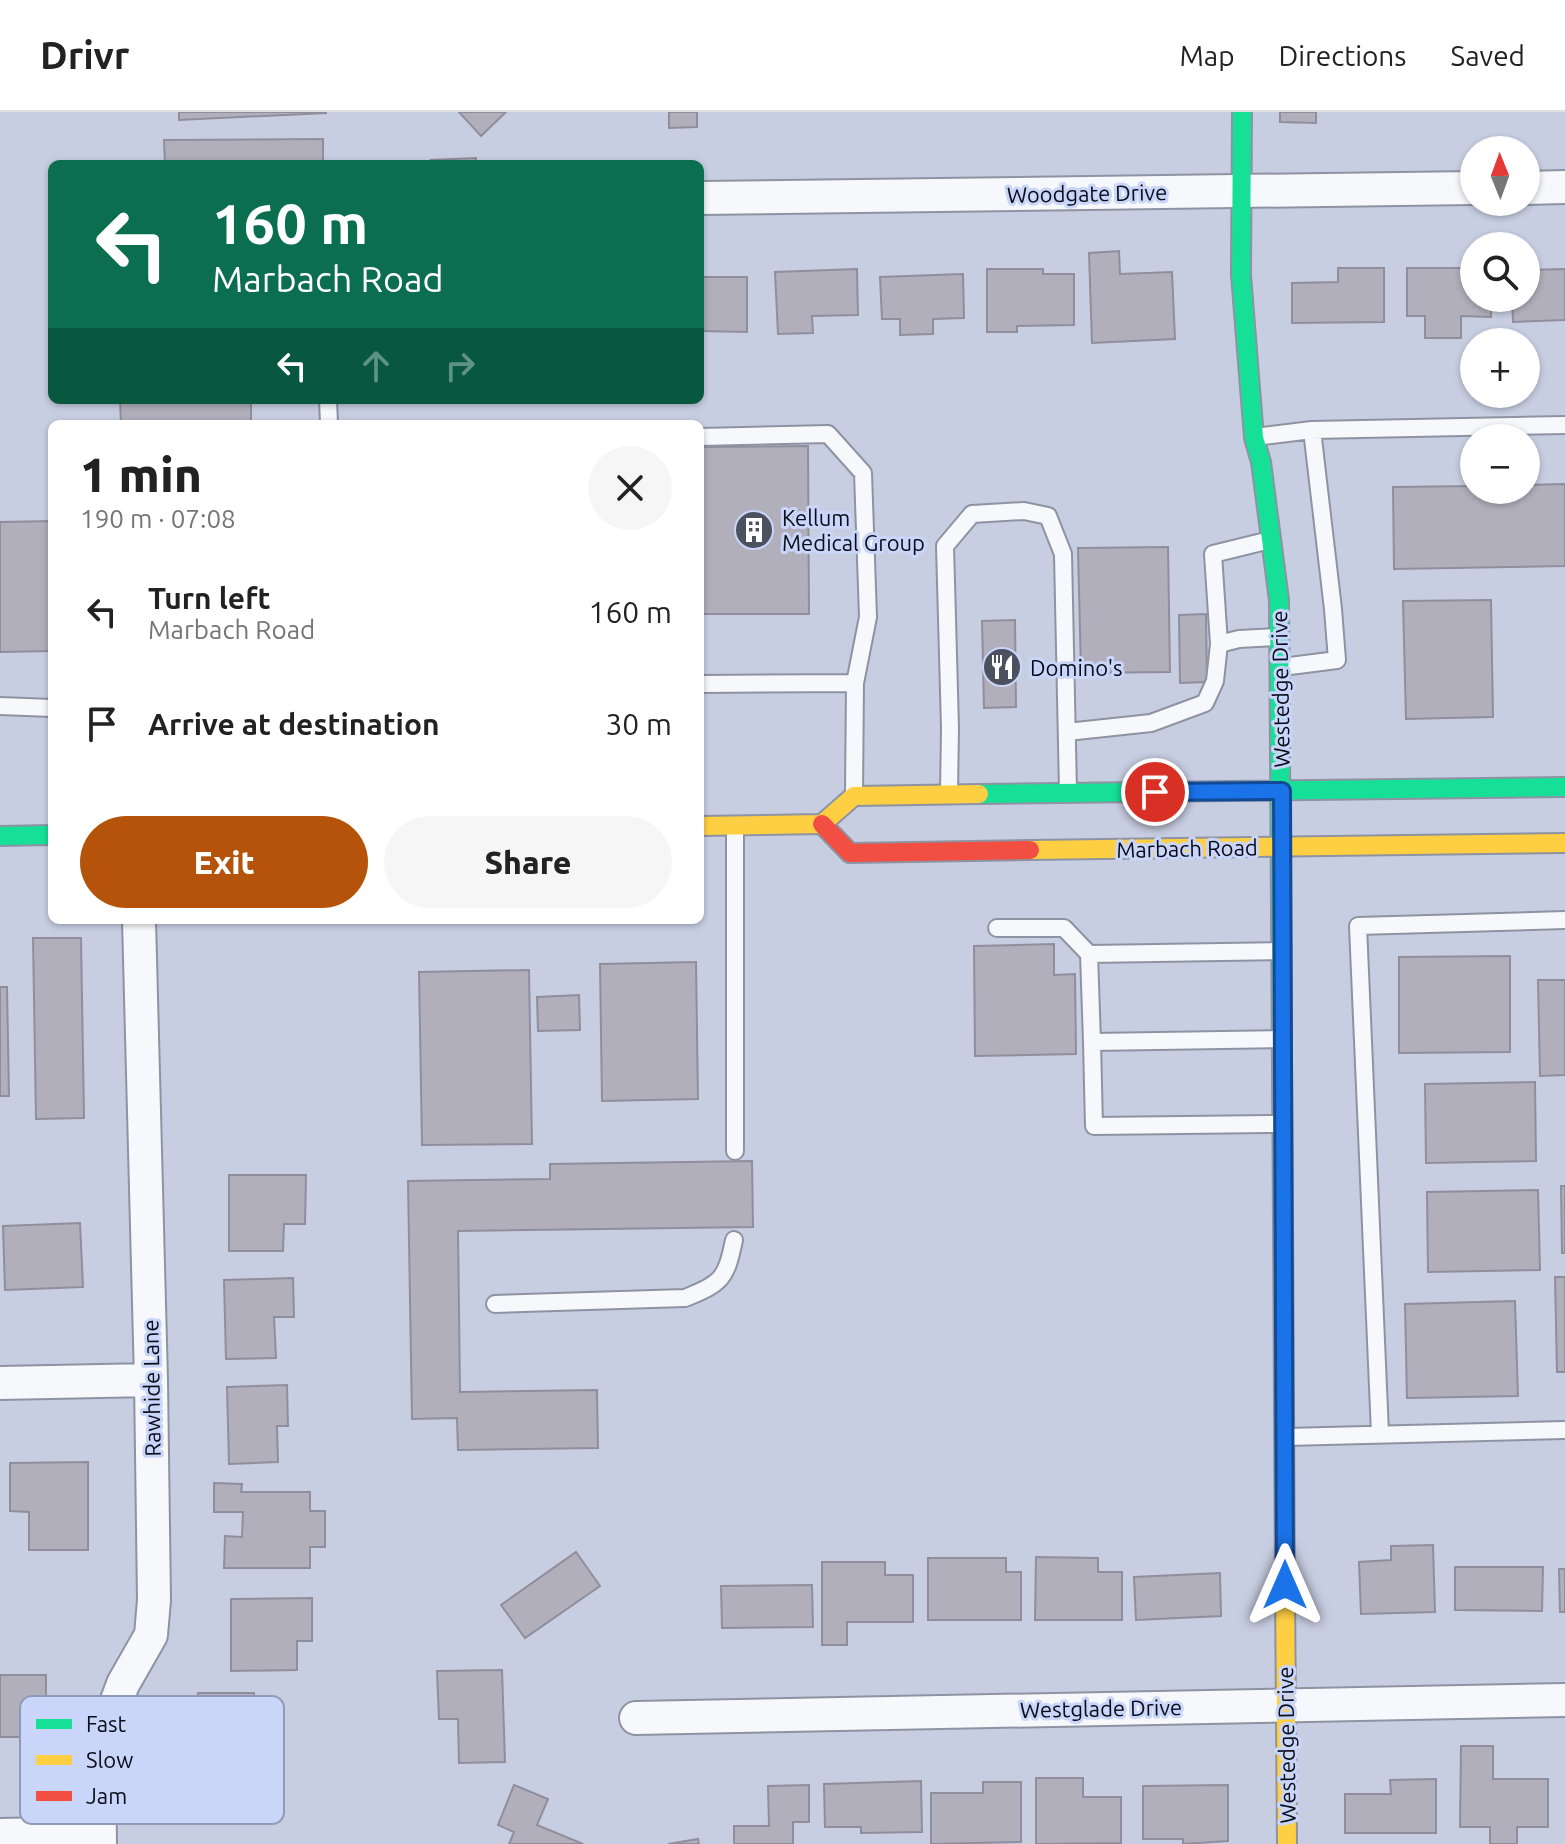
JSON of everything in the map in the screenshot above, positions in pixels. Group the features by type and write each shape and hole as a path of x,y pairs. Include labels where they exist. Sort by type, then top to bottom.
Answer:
{"street":[{"name":"Westedge Drive","path":"1242,112 1241,275 1254,438 1261,462 1279,600 1287,1844"},
{"path":"1540,188 1565,187"},
{"name":"Woodgate Drive","path":"704,198 1460,188"},
{"path":"704,826 822,824 854,796 1565,787"},
{"name":"Marbach Road","path":"822,824 850,853 1565,843"},
{"path":"0,836 48,835"},
{"name":"Rawhide Lane","path":"119,1696 151,1635 154,1600 139,924"},
{"path":"0,1383 151,1380"},
{"name":"Westglade Drive","path":"636,1718 1565,1700"},
{"path":"0,1835 100,1838"}],"lane":[{"path":"1254,438 1312,430 1565,425"},
{"path":"1280,667 1337,660 1312,430"},
{"path":"704,437 828,434 863,473 868,617 855,683 854,796"},
{"path":"949,795 945,546 972,514 1024,511 1048,516 1063,554 1068,793"},
{"path":"1067,732 1151,723 1205,703 1215,681 1219,644 1213,554 1271,540"},
{"path":"1219,644 1239,639 1279,637"},
{"path":"704,684 855,683"},
{"path":"0,706 48,708"},
{"path":"735,825 735,1151"},
{"path":"1380,1433 1358,926 1565,920"},
{"path":"997,928 1064,928 1089,954 1094,1126 1283,1124"},
{"path":"1089,954 1283,951"},
{"path":"1092,1042 1283,1039"},
{"path":"495,1304 685,1298 713,1286 728,1268 734,1240"},
{"path":"1284,1437 1565,1430"}],"building":[{"path":"179,112 326,112 326,113 179,120"},
{"path":"459,112 506,112 481,136"},
{"path":"669,112 697,112 697,127 669,128"},
{"path":"1280,112 1316,112 1316,123 1280,122"},
{"path":"323,139 323,160 165,160 164,140"},
{"path":"476,158 476,160 431,160"},
{"path":"1119,251 1120,274 1172,272 1175,339 1092,343 1089,253"},
{"path":"1338,268 1384,268 1384,322 1292,323 1292,283 1338,282"},
{"path":"1407,268 1460,268 1460,312 1491,312 1491,317 1461,316 1460,338 1425,338 1425,316 1407,316"},
{"path":"857,269 858,315 812,316 813,333 778,334 775,272"},
{"path":"987,269 1043,269 1043,274 1074,274 1074,325 1017,326 1017,332 987,332"},
{"path":"1565,269 1565,320 1513,322 1513,312 1540,312 1540,270"},
{"path":"963,274 964,318 933,319 933,334 900,335 900,319 882,319 880,277"},
{"path":"704,277 747,277 747,332 704,331"},
{"path":"120,404 251,404 251,420 121,420"},
{"name":"Kellum Medical Group","path":"808,446 809,614 704,614 704,447"},
{"path":"1565,484 1565,566 1394,569 1393,487 1460,486 1460,504 1540,504 1540,485"},
{"path":"48,521 48,651 0,652 0,522"},
{"path":"1168,547 1170,672 1081,673 1078,548"},
{"path":"1491,600 1493,717 1406,719 1403,601"},
{"path":"1206,614 1207,682 1180,683 1179,615"},
{"path":"1015,620 1016,707 984,708 982,621"},
{"path":"33,938 81,938 84,1118 36,1119"},
{"path":"1054,944 1054,975 1075,974 1076,1054 975,1056 974,946"},
{"path":"1510,956 1510,1052 1399,1053 1399,957"},
{"path":"696,962 698,1099 602,1101 600,964"},
{"path":"529,970 532,1144 422,1145 419,972"},
{"path":"1538,980 1565,980 1565,1075 1540,1076"},
{"path":"0,987 7,987 9,1096 0,1096"},
{"path":"579,995 580,1030 538,1031 537,997"},
{"path":"1535,1082 1536,1161 1426,1163 1425,1084"},
{"path":"752,1161 753,1227 458,1231 460,1392 597,1390 598,1448 458,1450 457,1418 412,1419 408,1181 550,1179 550,1164"},
{"path":"229,1175 306,1175 305,1224 284,1224 283,1251 229,1251"},
{"path":"1561,1186 1565,1186 1565,1253 1562,1253"},
{"path":"1538,1190 1540,1270 1428,1272 1427,1192"},
{"path":"80,1223 83,1287 5,1290 3,1226"},
{"path":"1555,1277 1565,1277 1565,1372 1557,1372"},
{"path":"293,1278 294,1317 274,1317 276,1358 226,1359 224,1280"},
{"path":"1515,1301 1518,1396 1407,1398 1405,1304"},
{"path":"287,1385 288,1426 277,1426 278,1462 229,1464 227,1387"},
{"path":"88,1462 88,1550 29,1550 29,1512 10,1511 10,1463"},
{"path":"214,1483 242,1484 241,1492 310,1492 310,1511 325,1511 325,1547 310,1547 310,1568 224,1568 225,1536 242,1537 243,1512 214,1512"},
{"path":"1433,1545 1435,1612 1361,1614 1359,1562 1391,1560 1391,1546"},
{"path":"576,1552 600,1586 525,1638 501,1605"},
{"path":"1036,1557 1098,1558 1098,1572 1122,1572 1122,1620 1035,1620"},
{"path":"928,1558 1006,1558 1006,1572 1021,1572 1021,1620 928,1620"},
{"path":"822,1562 885,1562 885,1575 913,1575 913,1622 847,1622 847,1645 822,1645"},
{"path":"1455,1567 1543,1567 1542,1611 1455,1610"},
{"path":"1559,1569 1565,1569 1565,1612 1560,1612"},
{"path":"1220,1573 1221,1616 1136,1620 1134,1577"},
{"path":"812,1585 813,1627 722,1628 721,1586"},
{"path":"312,1598 312,1641 297,1641 297,1670 231,1671 231,1599"},
{"path":"502,1670 505,1762 459,1763 458,1719 439,1719 437,1671"},
{"path":"0,1675 46,1675 46,1696 20,1696 20,1737 0,1737"},
{"path":"198,1693 254,1693 254,1696 198,1696"},
{"path":"1461,1746 1493,1746 1493,1779 1548,1779 1548,1827 1517,1827 1517,1844 1490,1844 1490,1827 1460,1827"},
{"path":"1036,1778 1083,1778 1083,1797 1121,1797 1121,1843 1036,1844"},
{"path":"1436,1779 1436,1833 1345,1833 1345,1794 1391,1794 1390,1780"},
{"path":"921,1781 922,1832 861,1833 861,1827 825,1827 824,1784"},
{"path":"983,1782 1021,1782 1021,1842 931,1844 931,1793 983,1793"},
{"path":"514,1785 548,1799 537,1825 583,1844 509,1844 514,1832 498,1825"},
{"path":"809,1785 809,1822 793,1822 793,1844 734,1844 734,1826 769,1826 768,1786"},
{"path":"1228,1785 1228,1841 1183,1844 1183,1839 1143,1839 1143,1786"},
{"path":"698,1839 699,1844 668,1844"}],"traffic: fast":[{"path":"1242,112 1241,275 1254,438 1261,462 1279,600 1283,1222"},
{"path":"979,794 1565,787"},
{"path":"0,836 48,835"}],"traffic: slow":[{"path":"704,826 822,824 854,796 979,794"},
{"path":"1030,850 1565,843"},
{"path":"1285,1589 1287,1844"}],"traffic: jam":[{"path":"822,824 850,853 1030,850"},
{"path":"1283,1222 1285,1589"}],"place":[{"name":"Kellum Medical Group","path":"754,530"},
{"name":"Domino's","path":"1002,667"}],"route":[{"path":"1155,792 1282,791 1285,1585"}]}
